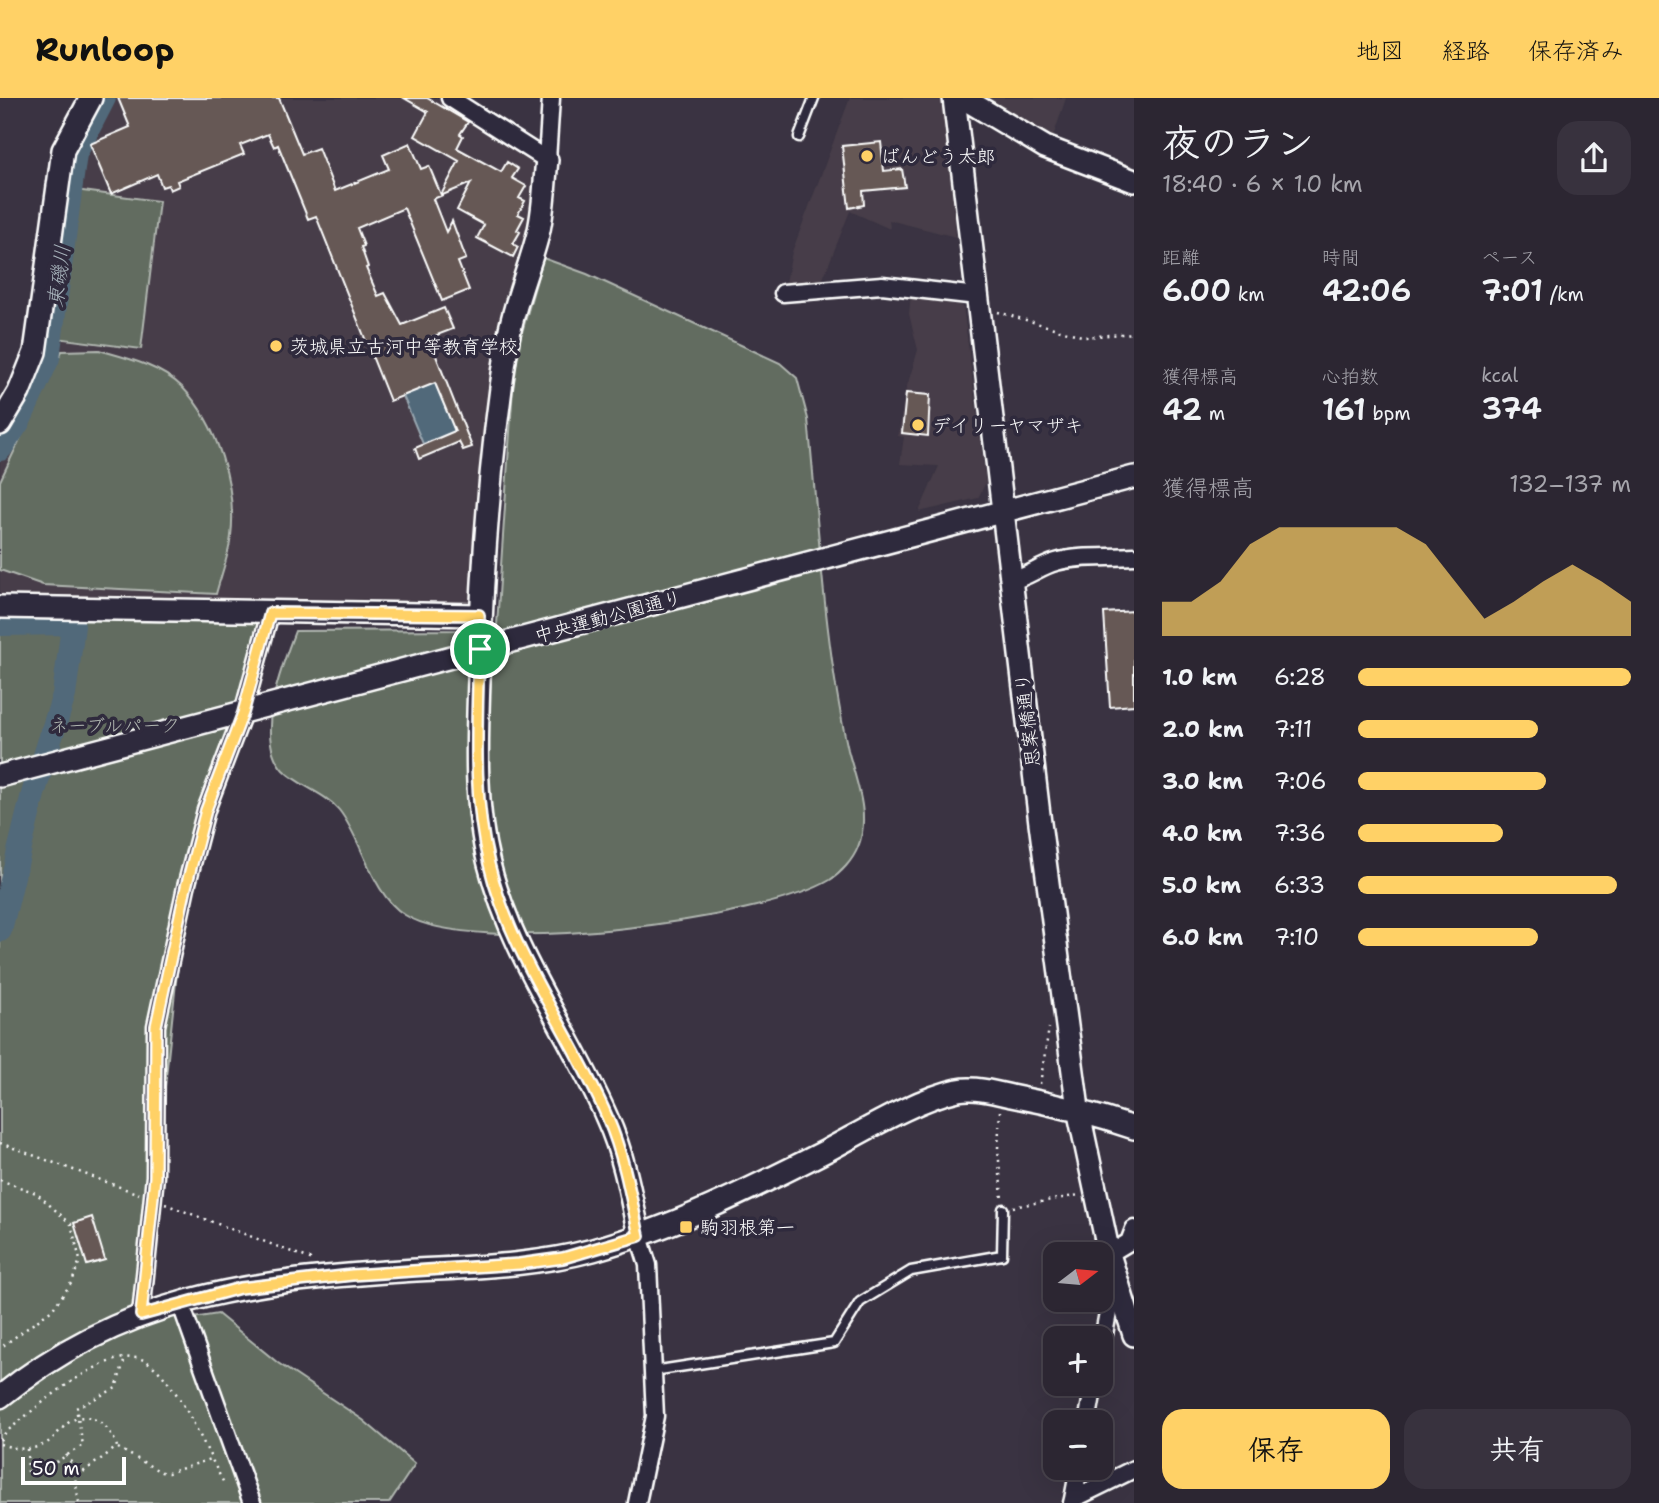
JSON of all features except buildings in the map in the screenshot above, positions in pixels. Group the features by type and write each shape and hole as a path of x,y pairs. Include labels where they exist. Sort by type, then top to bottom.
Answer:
{"street":[{"path":"0,425 19,392 36,352 63,150 91,98"},
{"path":"450,98 547,160"},
{"path":"551,98 538,234 508,337 492,465 479,615 478,780 481,825 489,866 530,969 607,1116 625,1170 648,1265 655,1416 637,1503"},
{"name":"思案橋通り","path":"954,98 1010,582 1078,1109 1107,1242"},
{"path":"963,98 1045,147 1134,181"},
{"path":"783,293 882,285 977,301"},
{"name":"中央運動公園通り","path":"0,776 1134,477"},
{"path":"1010,582 1026,578 1036,570 1057,561 1134,556"},
{"path":"0,607 479,615"},
{"path":"141,1315 157,1137 156,1026 186,887 206,810 243,713 270,613"},
{"path":"0,1397 61,1353 95,1334 180,1302 240,1288 352,1275 552,1260 639,1236 732,1197 938,1097 960,1090 980,1089 1078,1109 1134,1128"},
{"path":"1113,1262 1129,1242 1134,1229"},
{"name":"思案橋通り","path":"1113,1266 1134,1335"},
{"path":"180,1302 252,1503"},
{"path":"1072,1501 1134,1469"},
{"path":"1072,1501 1076,1480"}],"lane":[{"path":"799,137 814,98"},
{"path":"653,1371 834,1343 860,1302 911,1271 1002,1255 1003,1209"}],"path":[{"path":"977,301 1085,337 1134,333"},
{"path":"1037,1101 1050,1017 1064,1003"},
{"path":"1003,1094 998,1120 1003,1209 1095,1192"},
{"path":"0,1143 314,1261"},
{"path":"0,1180 36,1193 71,1224 80,1260 72,1282 52,1310 0,1348"},
{"path":"27,1449 28,1473 44,1473 83,1445 76,1408 116,1388 125,1358"},
{"path":"211,1459 168,1473 161,1472 117,1447 106,1424 92,1419 78,1418 68,1423 56,1437 27,1449 0,1442 5,1432 68,1383 106,1362 125,1358 147,1361 162,1375 190,1417 225,1485"},
{"path":"79,1503 75,1478 117,1447"},
{"path":"66,1455 79,1475"}],"shaded area":[{"name":"茨城県立古河中等教育学校","path":"108,98 438,98 532,159 536,169 531,228 474,606 0,603 0,456 24,419 51,359 78,154"},
{"path":"850,98 944,98 956,237 889,220 890,229 850,211 820,286 785,288 792,252"},
{"path":"986,98 1066,98 1053,137"},
{"path":"911,294 963,306 986,482 978,498 919,512 939,466 900,464 904,437 898,436 905,393 918,350 909,314"}],"green space":[{"path":"75,190 159,201 141,349 56,338"},
{"path":"543,258 587,274 780,363 797,378 808,419 833,668 848,750 861,799 863,823 858,847 842,870 830,880 795,895 744,909 618,929 551,934 491,933 440,928 405,915 393,906 339,810 327,799 289,776 274,756 270,739 273,701 295,631 470,630 497,625 515,357"},
{"path":"99,350 143,364 174,380 194,402 214,437 227,477 232,517 229,550 216,594 43,585 0,570 0,481 62,351"},
{"name":"ネーブルパーク","path":"0,607 270,613 186,887 141,1314 176,1304 187,1319 218,1314 278,1363 363,1420 415,1464 389,1503 0,1503"}],"water":[{"path":"435,383 455,431 423,444 403,396"}],"waterway":[{"name":"東磯川","path":"0,449 19,421 48,358 75,154 104,98"},
{"name":"東磯川","path":"0,624 71,623 73,626 64,695 33,794 0,930"}],"place":[{"name":"ばんどう太郎","path":"867,156"},
{"name":"茨城県立古河中等教育学校","path":"276,346"},
{"name":"デイリーヤマザキ","path":"918,425"},
{"name":"駒羽根第一","path":"686,1227"}],"route":[{"path":"270,613 479,615 480,649 478,780 481,825 489,866 530,969 607,1116 625,1170 639,1236 563,1258 519,1264 352,1275 240,1288 180,1302 141,1315 146,1244 155,1177 156,1026 186,887 206,810 243,713 270,613"}]}
